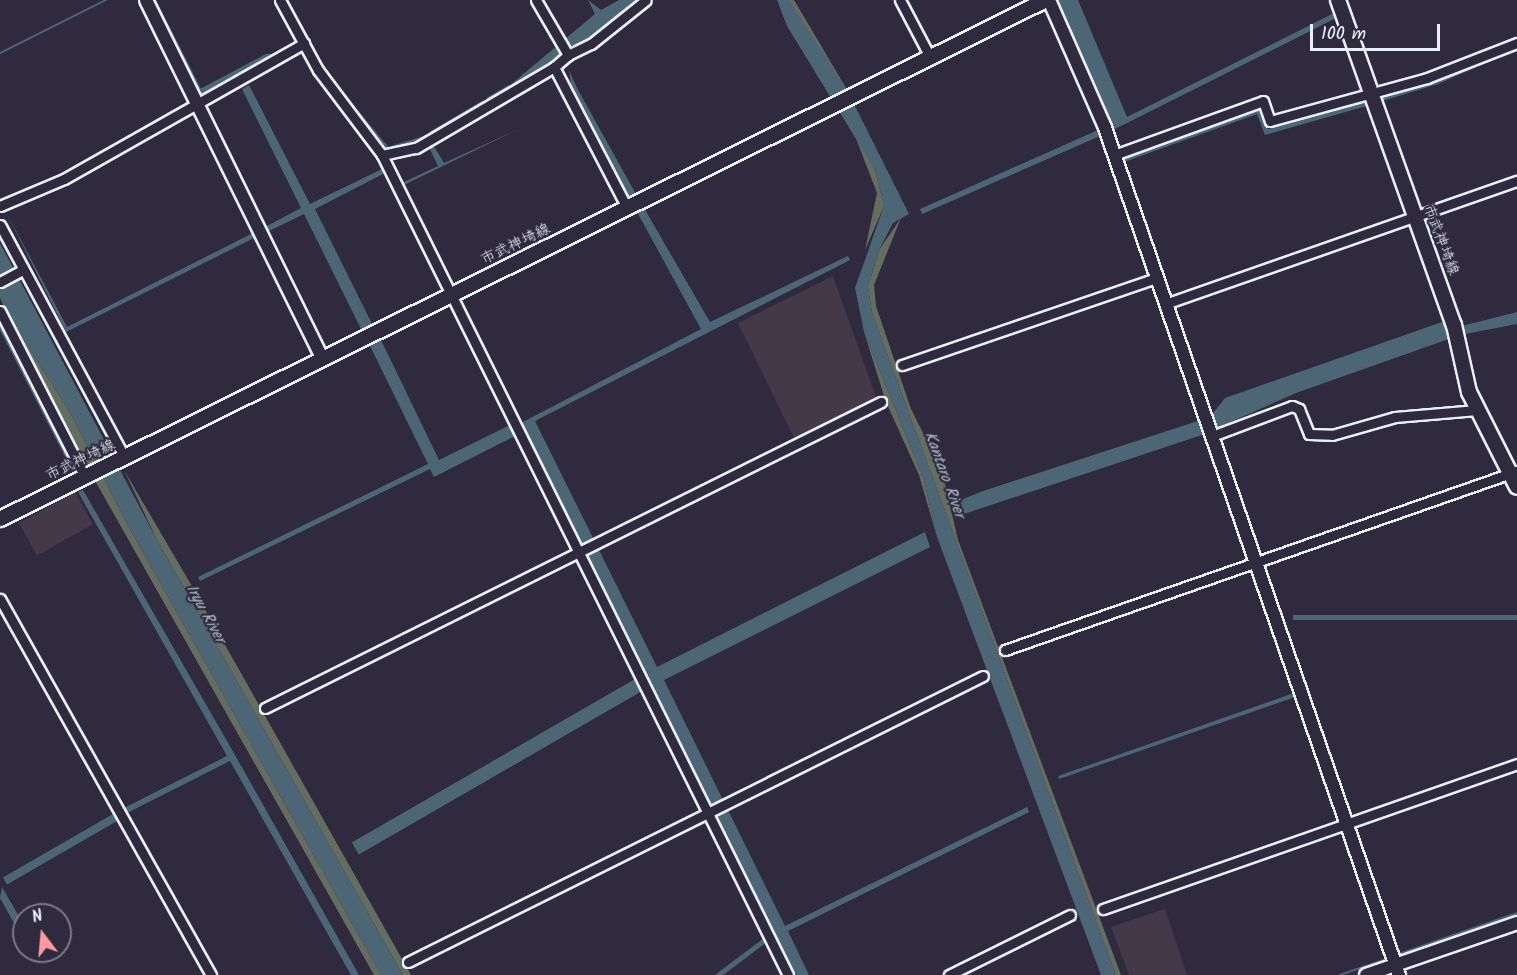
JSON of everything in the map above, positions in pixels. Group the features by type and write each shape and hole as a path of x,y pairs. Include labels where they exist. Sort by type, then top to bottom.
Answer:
{"main road":[{"name":"市武神埼線","path":"0,519 1048,0"},
{"name":"市武神埼線","path":"1338,0 1456,332 1477,411 1514,472 1517,487"}],"street":[{"path":"146,0 323,359"},
{"path":"280,0 304,44 382,155 581,551 788,975"},
{"path":"536,0 565,49"},
{"path":"382,155 416,148 554,67 565,49 591,44 646,0"},
{"path":"900,0 930,57"},
{"path":"1048,0 1114,155 1397,970"},
{"path":"1114,155 1263,101 1270,121 1371,93 1517,43"},
{"path":"0,206 64,179 198,106 304,44"},
{"path":"554,67 627,208"},
{"path":"1165,304 1517,181"},
{"path":"0,225 124,459"},
{"path":"0,282 23,270"},
{"path":"902,365 1156,278"},
{"path":"0,311 87,477"},
{"path":"266,708 881,402"},
{"path":"1209,426 1292,406 1299,409 1309,434 1332,435 1395,417 1477,411"},
{"path":"1005,650 1514,472"},
{"path":"0,599 211,975"},
{"path":"408,962 983,676"},
{"path":"1103,909 1517,764"},
{"path":"949,975 1070,915"},
{"path":"1366,975 1397,970 1517,923"}],"shaded area":[{"path":"833,276 877,400 795,440 738,323"},
{"path":"75,492 93,524 37,555 19,523"},
{"path":"1165,909 1187,975 1129,975 1111,927"}],"green space":[{"path":"789,0 794,0 846,88 814,46"},
{"path":"850,123 875,170 884,206 865,250 877,193"},
{"path":"901,218 874,285 876,306 911,409 942,471 958,540 1121,975 1116,975 872,313 868,287 879,250"},
{"path":"7,313 72,416 127,524 381,975 374,975 89,470"},
{"path":"864,332 924,480 937,537 919,475 886,402"},
{"path":"124,470 411,975 403,975 156,538"}],"water":[{"path":"588,0 601,10 619,0 636,0 586,42 568,46 553,62 509,86 595,14"},
{"path":"777,0 789,0 846,88 909,214 893,223 879,250 868,287 872,313 1116,975 1101,975 937,537 924,480 864,332 855,288 884,206 875,170 787,26"},
{"path":"1056,0 1078,0 1127,117 1336,12 1338,17 1111,131"},
{"path":"1517,49 1438,84 1379,102 1378,98"},
{"path":"266,54 274,54 202,96 200,89"},
{"path":"569,70 637,196 630,200 572,91"},
{"path":"249,85 310,204 382,169 383,174 315,209 373,326 362,331 304,214 267,232 265,227 301,208 242,89"},
{"path":"1368,101 1370,105 1265,135 1257,114 1124,162 1122,157 1260,107 1268,129"},
{"path":"521,128 402,186 390,161 404,182 438,166 428,145 432,143 444,163"},
{"path":"1098,130 1100,136 922,214 920,209"},
{"path":"644,208 710,322 848,256 850,260 535,421 657,667 925,532 930,547 664,680 785,926 1027,807 1029,812 788,931 809,975 795,975 521,423 701,329 637,212"},
{"path":"5,210 67,327 253,233 256,237 66,332"},
{"path":"0,243 156,538 403,975 381,975 127,524 72,416 7,313 0,298"},
{"path":"1517,312 1517,324 1460,335 1296,393 1217,428 1213,423 1203,427 1202,435 964,514 961,508 961,500 983,491 1210,417 1225,398 1442,322 1458,327"},
{"path":"381,340 439,460 510,425 515,436 434,477 430,469 200,581 198,577 428,464 370,346"},
{"path":"83,490 359,975 351,975 230,761 125,814 122,809 227,756 78,492"},
{"path":"1293,615 1517,615 1517,620 1293,620"},
{"path":"635,679 642,691 359,855 352,843"},
{"path":"1294,693 1295,697 1059,779 1058,776"},
{"path":"113,814 117,821 7,884 3,878"},
{"path":"2,887 12,904 12,920 0,898"},
{"path":"764,938 767,942 723,975 715,975"}],"waterway":[{"path":"0,53 106,0"},
{"path":"155,0 200,89"},
{"path":"274,54 293,44"},
{"path":"314,53 348,102"},
{"path":"488,98 509,86"},
{"path":"431,132 482,102"},
{"path":"357,111 388,148 423,137"},
{"path":"0,328 74,472"},
{"path":"1399,954 1517,913"},
{"path":"1340,975 1383,960"}],"water label":[{"name":"Kantaro River","path":"944,475"},
{"name":"Iryu River","path":"205,614"}]}
